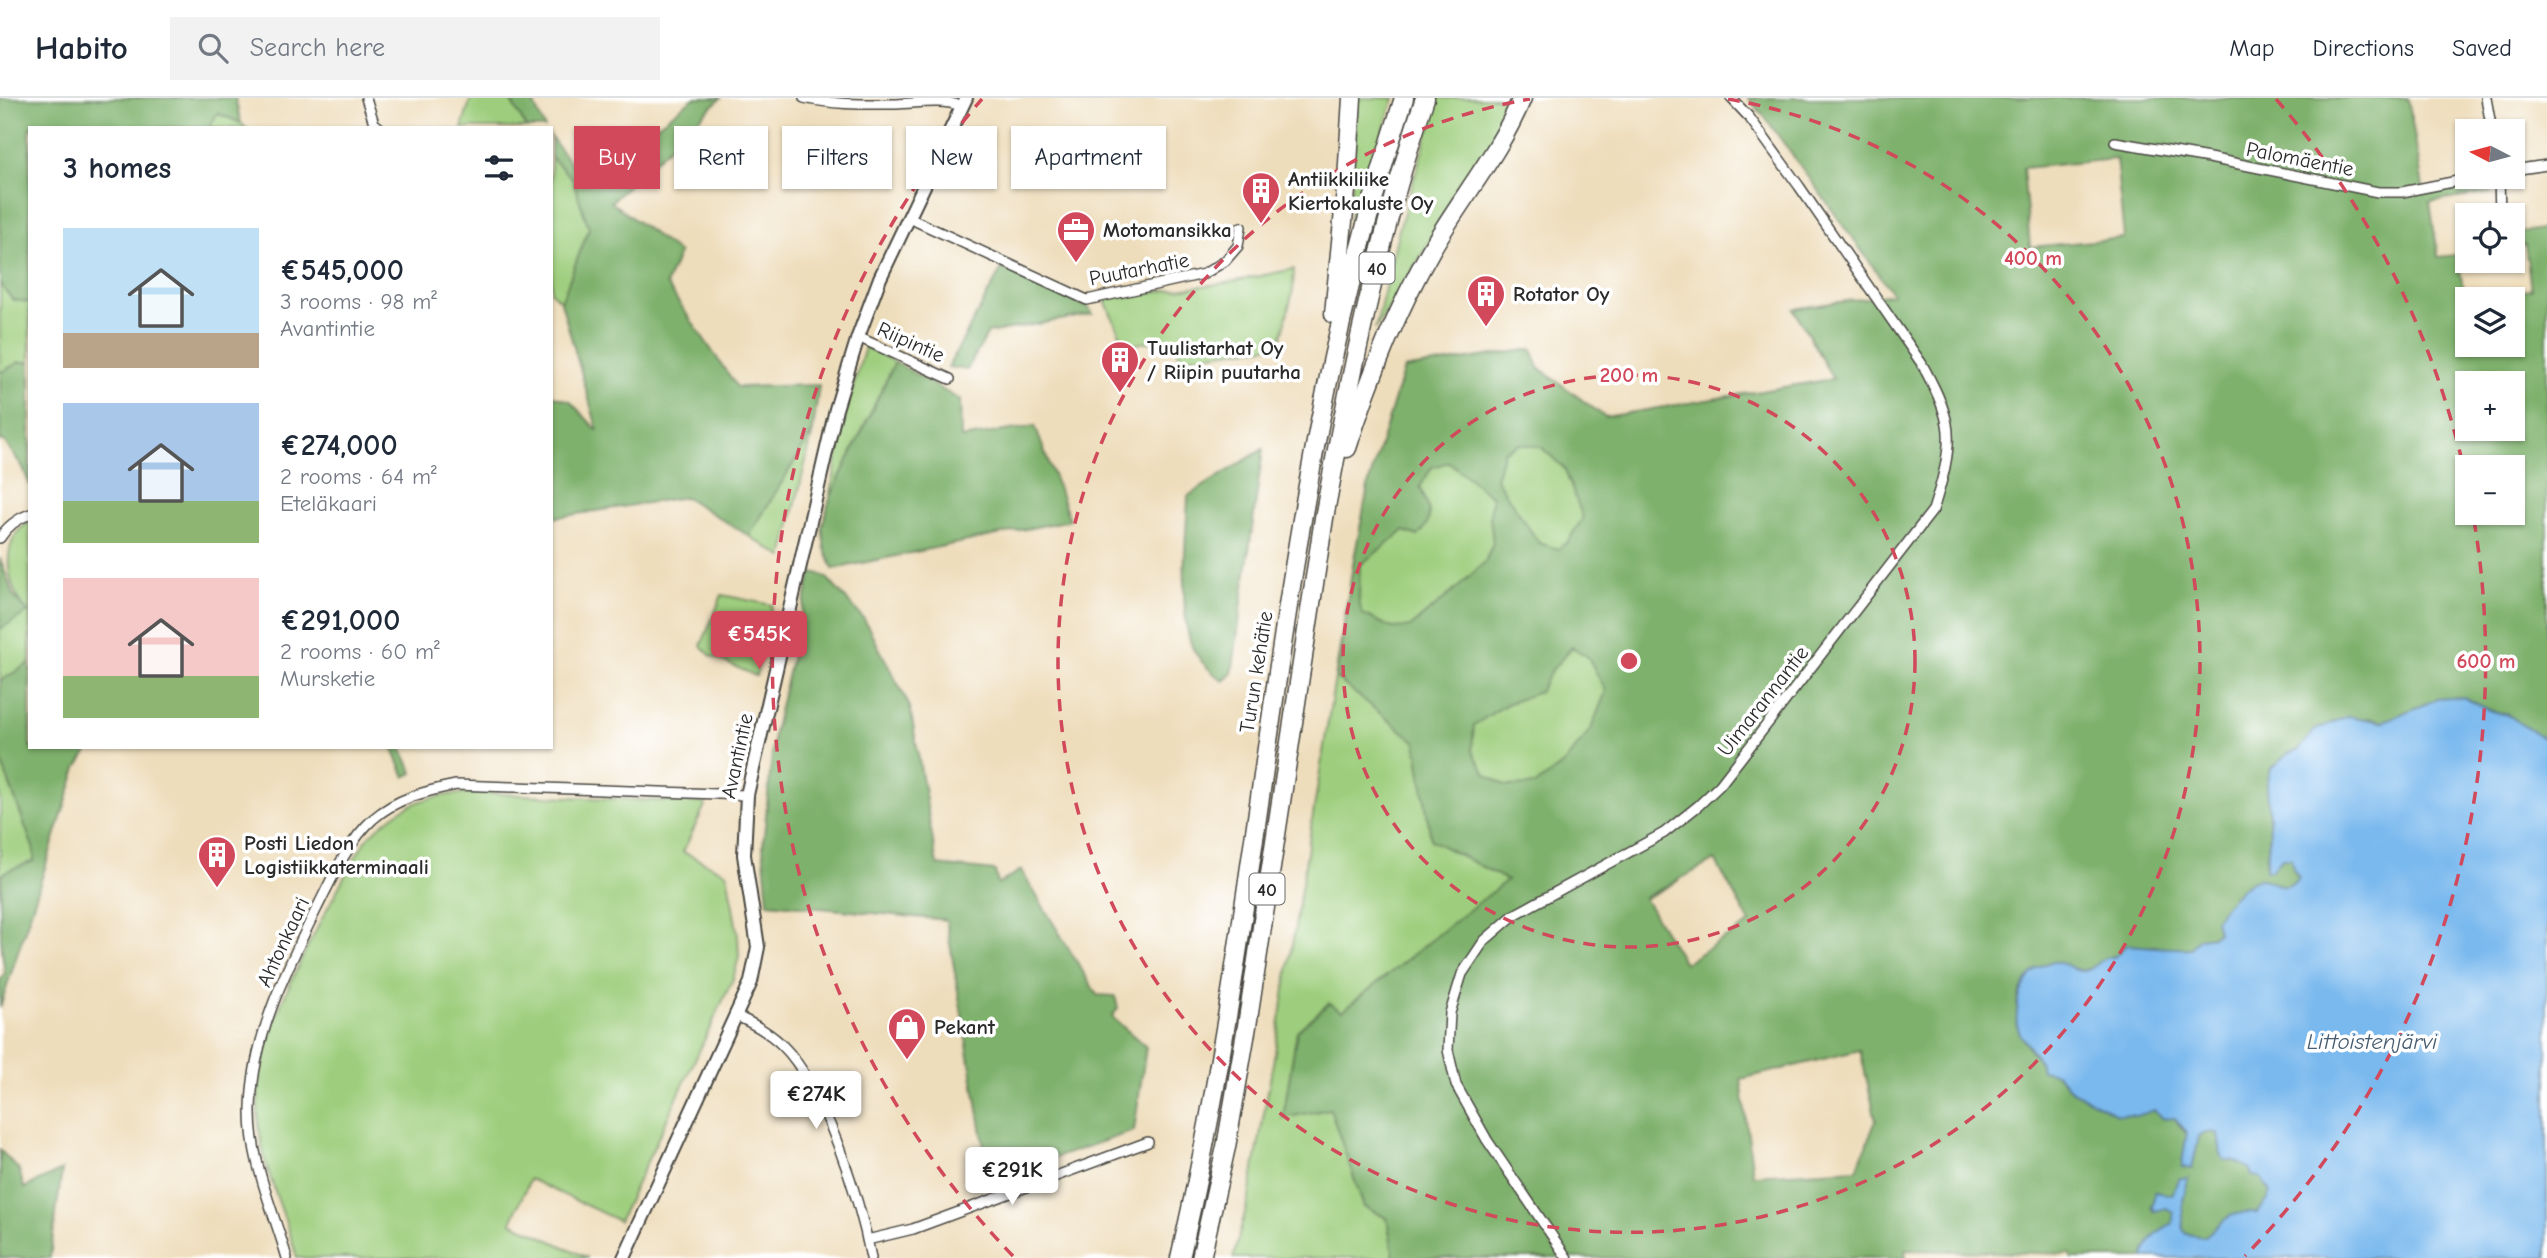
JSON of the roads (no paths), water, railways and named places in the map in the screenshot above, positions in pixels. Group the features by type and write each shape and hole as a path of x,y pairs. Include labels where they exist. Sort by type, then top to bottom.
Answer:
{"highway":[{"path":"1326,391 1347,180 1352,98"},
{"name":"Turun kehätie","path":"1180,1258 1220,1057 1303,514 1326,391 1361,244 1405,98"},
{"name":"Turun kehätie","path":"1201,1258 1226,1147 1247,1026 1338,441 1370,298 1414,132 1426,98"},
{"path":"1324,518 1362,404 1408,290 1432,247 1505,134 1522,98"}],"street":[{"path":"366,98 374,123 378,126"},
{"path":"804,98 830,102 898,104 964,102"},
{"name":"Uimarannantie","path":"1567,1258 1487,1140 1457,1085 1448,1049 1450,1013 1462,974 1484,941 1514,915 1664,833 1720,785 1933,510 1945,474 1948,426 1937,392 1922,363 1799,186 1749,117 1731,98"},
{"path":"2486,98 2490,119"},
{"name":"Avantintie","path":"624,1258 751,982 758,947 744,855 747,795 836,409 880,278 964,102"},
{"name":"Palomäentie","path":"2115,142 2378,192 2402,192 2455,182"},
{"path":"2525,168 2547,165"},
{"name":"Puutarhatie","path":"909,218 1087,300 1204,274 1225,261 1238,246 1241,228"},
{"name":"Riipintie","path":"858,337 950,379"},
{"path":"0,538 4,531 28,515"},
{"name":"Ahtonkaari","path":"287,1258 255,1156 251,1110 262,1035 284,975 345,855 374,818 412,795 456,785 747,795"},
{"path":"737,1016 758,1026 784,1047 807,1080 838,1144 871,1258"},
{"path":"867,1240 913,1229 1149,1142"}],"water":[{"name":"Littoistenjärvi","path":"2463,697 2489,710 2507,715 2547,741 2547,1258 2144,1258 2147,1246 2154,1237 2173,1223 2173,1212 2166,1208 2155,1211 2152,1207 2155,1192 2172,1195 2180,1178 2188,1178 2183,1201 2183,1230 2186,1234 2204,1237 2229,1217 2239,1213 2257,1213 2271,1192 2260,1177 2252,1176 2250,1169 2233,1160 2224,1160 2218,1133 2205,1132 2199,1136 2192,1169 2182,1167 2187,1132 2174,1118 2163,1118 2154,1110 2136,1116 2117,1114 2072,1091 2056,1073 2041,1070 2037,1057 2022,1037 2017,1024 2018,1004 2030,975 2037,968 2056,962 2085,971 2107,957 2116,955 2126,945 2191,948 2199,938 2213,936 2218,932 2215,920 2234,895 2247,884 2259,879 2288,886 2299,878 2291,858 2282,858 2272,870 2266,870 2270,831 2267,783 2271,769 2289,753 2299,750 2315,730 2348,716 2382,722 2437,699"}],"place":[{"name":"Antiikkiliike Kiertokaluste Oy","path":"1261,225"},
{"name":"Motomansikka","path":"1076,264"},
{"name":"Rotator Oy","path":"1486,328"},
{"name":"Tuulistarhat Oy / Riipin puutarha","path":"1120,394"},
{"name":"Posti Liedon Logistiikkaterminaali","path":"217,889"},
{"name":"Pekant","path":"907,1061"}]}
